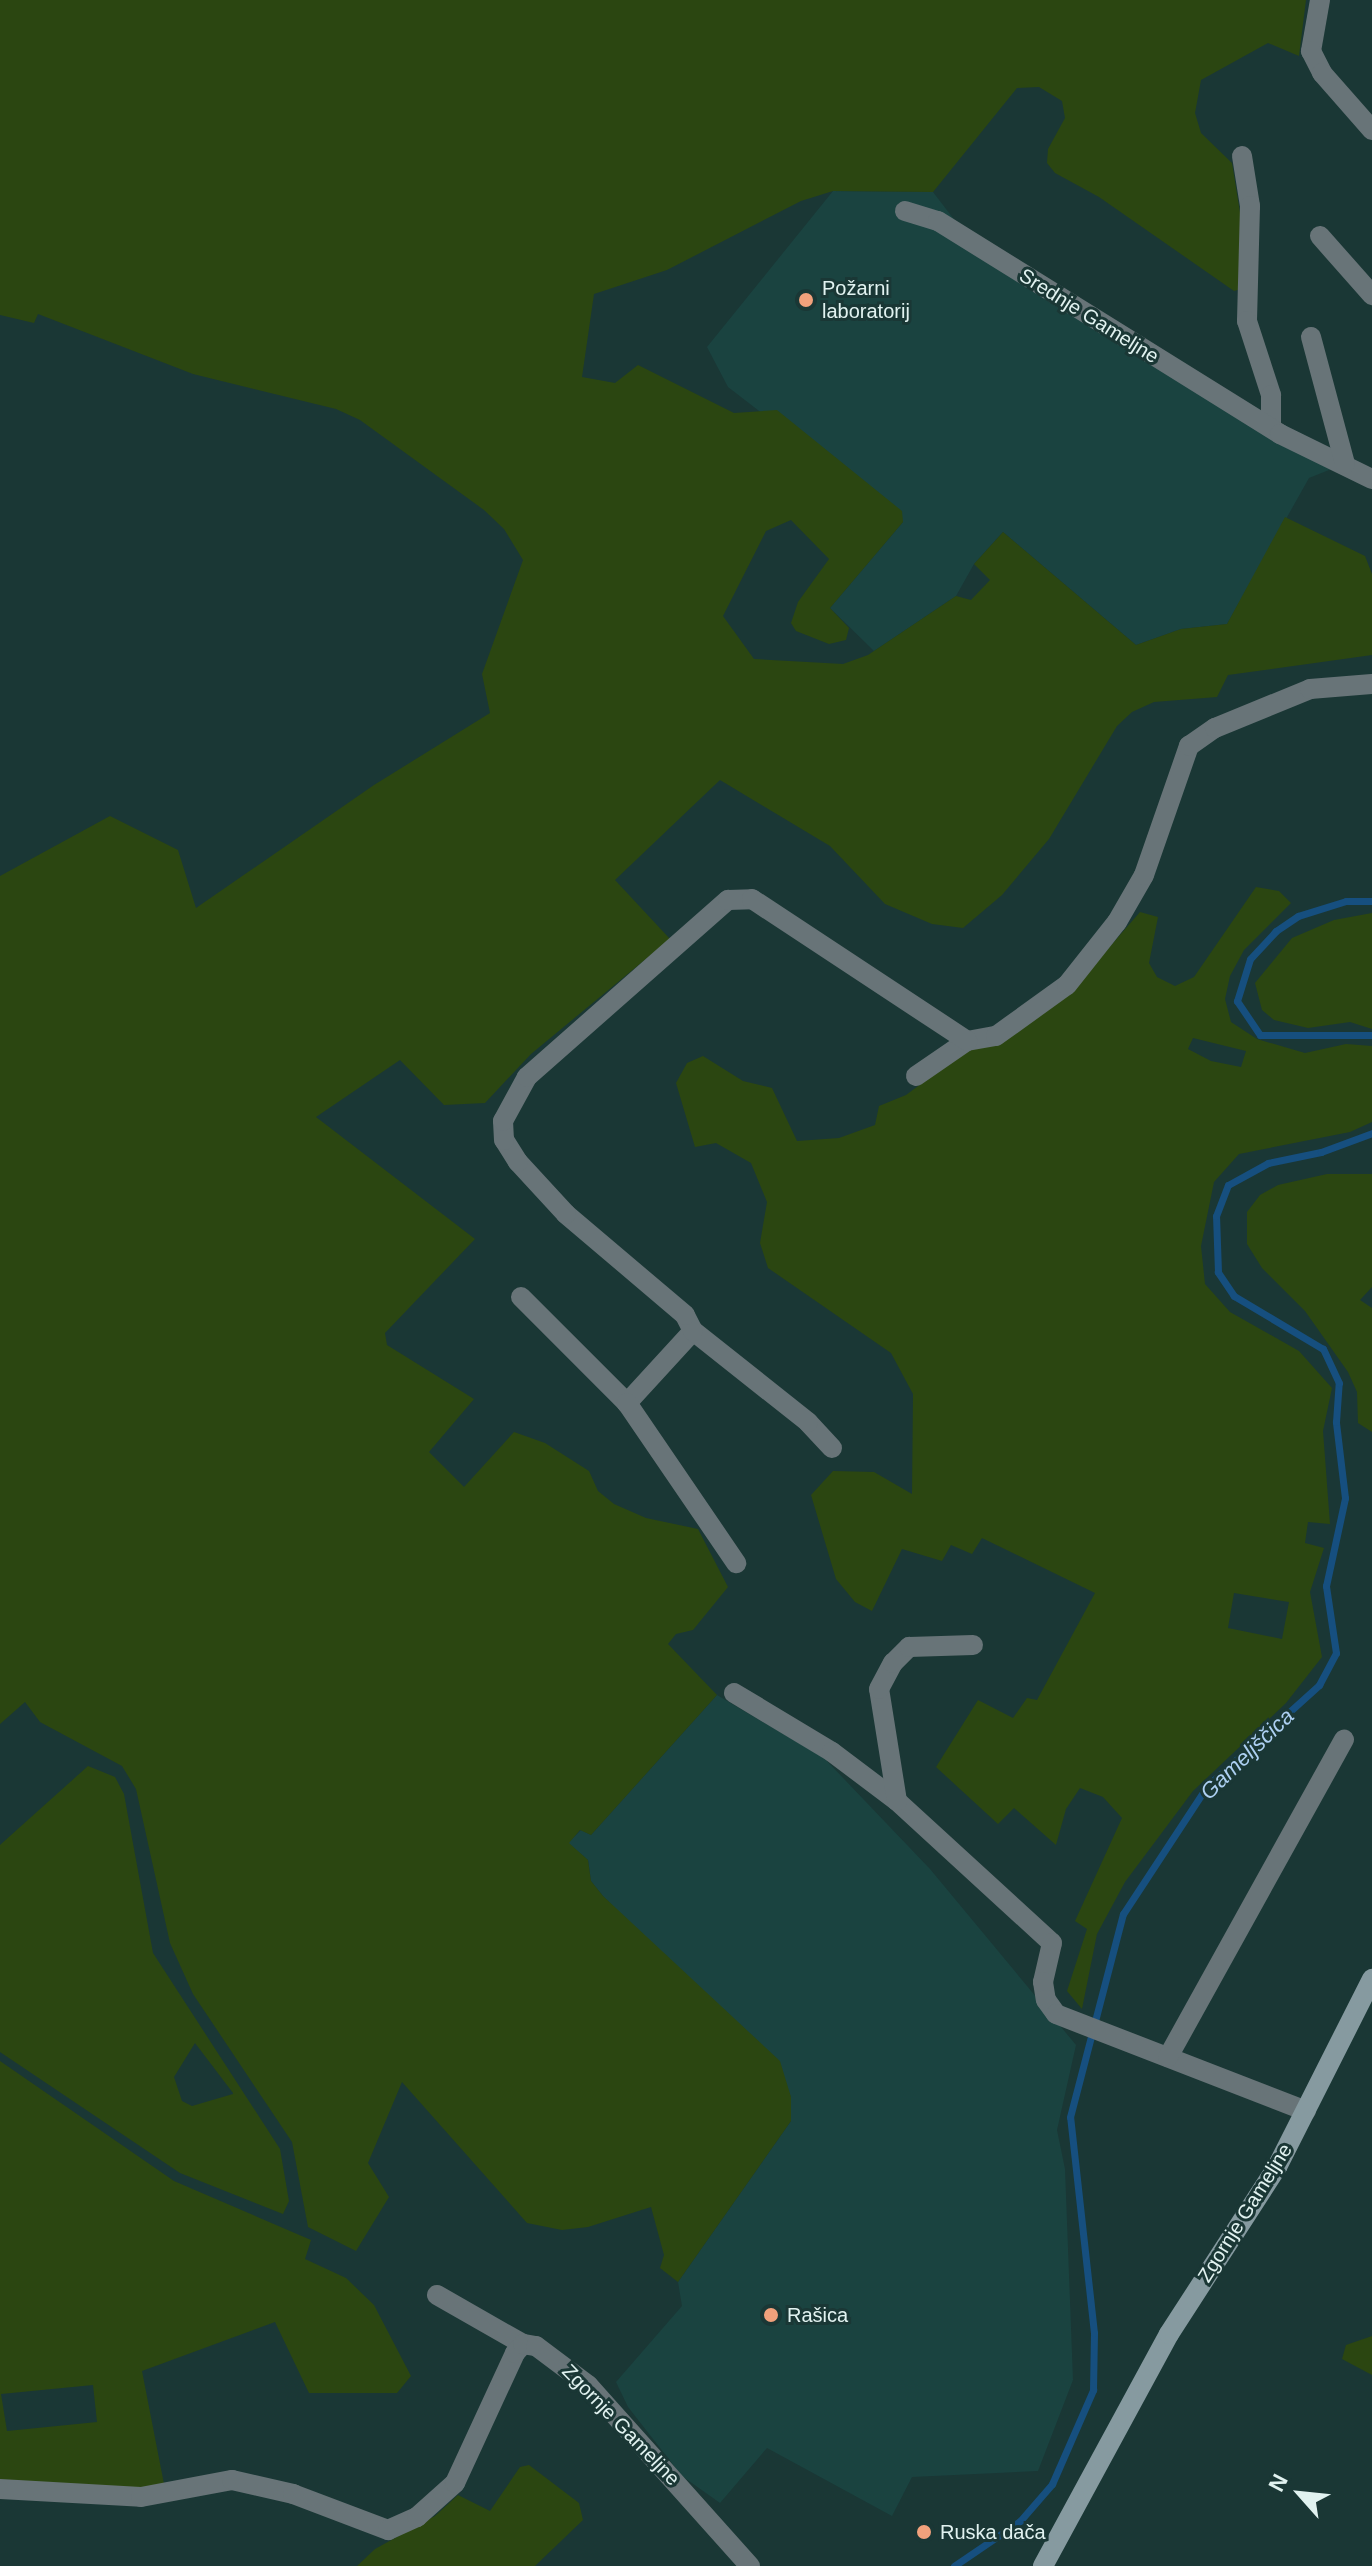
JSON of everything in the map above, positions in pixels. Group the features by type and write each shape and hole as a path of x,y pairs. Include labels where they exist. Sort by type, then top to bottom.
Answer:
{"street":[{"path":"1320,0 1311,51 1322,73 1372,130"},
{"path":"1242,156 1250,206 1247,321 1271,395 1271,427"},
{"name":"Srednje Gameljne","path":"905,211 951,229 1271,427 1372,479"},
{"path":"1320,236 1372,295"},
{"path":"1311,337 1345,464"},
{"path":"916,1076 967,1041 996,1036 1034,1012 1067,985 1117,922 1144,875 1189,746 1215,728 1310,689 1372,684"},
{"path":"832,1448 808,1422 693,1331 685,1315 566,1214 518,1162 504,1140 503,1121 527,1077 728,900 752,899 967,1041"},
{"path":"521,1297 627,1403 736,1563"},
{"path":"627,1403 693,1331"},
{"path":"897,1801 879,1689 893,1663 909,1647 973,1645"},
{"path":"734,1693 832,1752 897,1801 1052,1943 1043,1982 1046,2000 1056,2014 1306,2111"},
{"path":"1168,2057 1344,1739"},
{"name":"Zgornje Gameljne","path":"1043,2566 1176,2322 1264,2189 1372,1979"},
{"name":"Zgornje Gameljne","path":"437,2295 523,2344 548,2353 588,2385 750,2566"},
{"path":"0,2489 141,2497 232,2480 293,2494 388,2530 417,2517 455,2483 523,2344"}],"shaded area":[{"path":"833,191 933,192 963,231 1259,412 1335,451 1334,468 1309,478 1227,624 1181,629 1136,645 1003,532 974,564 956,596 874,651 830,608 903,522 728,387 707,347"},
{"path":"717,1695 824,1758 930,1869 1076,2045 1057,2130 1065,2169 1073,2380 1038,2471 912,2477 892,2516 767,2448 720,2503 682,2476 628,2407 616,2382 682,2306 678,2282 791,2121 791,2097 782,2077 603,1896 591,1881 588,1860 568,1843 581,1830 591,1835"}],"green space":[{"path":"0,0 1306,0 1299,56 1268,43 1201,80 1195,113 1201,133 1232,163 1244,237 1241,289 1234,291 1099,197 1055,173 1047,163 1048,149 1065,118 1062,101 1039,87 1017,88 933,192 833,191 801,201 667,270 594,294 582,377 615,383 638,365 734,413 777,410 902,511 903,522 830,608 849,628 846,640 829,644 796,631 791,623 798,602 829,559 791,520 766,531 723,616 754,659 843,664 868,655 956,596 971,600 990,580 974,564 1003,532 1136,645 1181,629 1227,624 1285,517 1365,556 1372,574 1372,655 1228,675 1217,697 1154,702 1132,712 1117,726 1049,839 1002,895 963,928 932,924 885,904 830,846 720,780 615,880 670,939 531,1054 485,1103 444,1105 400,1060 316,1117 475,1239 385,1333 387,1345 474,1399 429,1452 464,1487 514,1432 545,1443 589,1471 598,1491 614,1504 646,1518 698,1529 728,1587 693,1630 676,1634 668,1644 717,1695 591,1835 580,1830 569,1843 588,1860 591,1881 603,1896 780,2061 791,2097 791,2121 678,2282 660,2268 664,2255 651,2207 588,2227 562,2230 527,2223 402,2082 368,2163 389,2197 356,2251 308,2227 292,2142 193,1994 170,1943 136,1789 122,1766 40,1722 25,1702 0,1724 0,876 110,816 178,850 196,908 374,785 490,713 482,674 523,560 504,529 484,510 360,420 336,409 193,374 38,314 34,323 0,315"},
{"path":"1256,887 1279,891 1291,903 1244,950 1230,976 1225,999 1231,1022 1257,1039 1305,1053 1346,1044 1372,1046 1372,1122 1350,1132 1239,1154 1214,1182 1201,1246 1205,1284 1230,1312 1299,1351 1332,1388 1323,1431 1330,1524 1308,1522 1305,1543 1324,1548 1310,1592 1322,1657 1286,1703 1193,1791 1125,1882 1097,1934 1082,2009 1067,1991 1087,1929 1075,1921 1122,1818 1103,1797 1080,1788 1066,1809 1056,1845 1014,1808 998,1824 936,1767 978,1700 1013,1718 1027,1698 1037,1700 1095,1593 982,1538 972,1554 951,1545 942,1561 902,1549 872,1611 855,1602 836,1579 811,1495 833,1471 874,1472 912,1494 913,1394 891,1353 768,1268 760,1243 767,1202 751,1163 716,1143 695,1147 676,1083 687,1063 703,1056 743,1081 772,1088 797,1141 839,1138 875,1125 879,1106 906,1095 964,1052 1079,982 1140,912 1158,917 1149,963 1157,977 1175,986 1194,977","holes":["1193,1038 1246,1051 1241,1067 1211,1061 1188,1049","1234,1593 1289,1602 1282,1639 1228,1628"]},
{"path":"1372,913 1372,1029 1350,1022 1308,1028 1274,1020 1262,1010 1255,983 1292,938 1334,920"},
{"path":"1327,1174 1372,1174 1372,1287 1360,1300 1372,1308 1372,1432 1358,1423 1357,1392 1348,1372 1305,1311 1262,1268 1247,1244 1247,1212 1260,1195 1278,1185"},
{"path":"88,1766 115,1777 124,1794 153,1953 280,2149 289,2201 283,2214 180,2173 0,2052 0,1845","holes":["195,2043 233,2094 192,2106 182,2101 174,2077"]},
{"path":"0,2061 174,2181 311,2240 305,2259 346,2278 374,2305 411,2376 397,2393 309,2393 275,2322 142,2371 164,2484 138,2490 0,2481","holes":["93,2385 97,2422 7,2431 1,2394"]},
{"path":"1372,2336 1372,2375 1342,2359 1346,2345"},
{"path":"529,2465 579,2503 583,2520 535,2566 357,2566 375,2549 435,2516 458,2495 490,2511 520,2467"}],"waterway":[{"name":"Gameljščica","path":"1372,901 1346,901 1298,916 1276,931 1250,959 1237,1001 1260,1035 1372,1035"},
{"name":"Gameljščica","path":"954,2566 1020,2521 1052,2484 1093,2390 1094,2333 1070,2117 1123,1914 1207,1786 1319,1685 1336,1653 1326,1586 1345,1498 1336,1422 1339,1383 1323,1349 1234,1296 1218,1272 1216,1216 1228,1185 1268,1163 1321,1152 1372,1133"}],"place":[{"name":"Požarni laboratorij","path":"806,300"},
{"name":"Rašica","path":"771,2315"},
{"name":"Ruska dača","path":"924,2532"}]}
